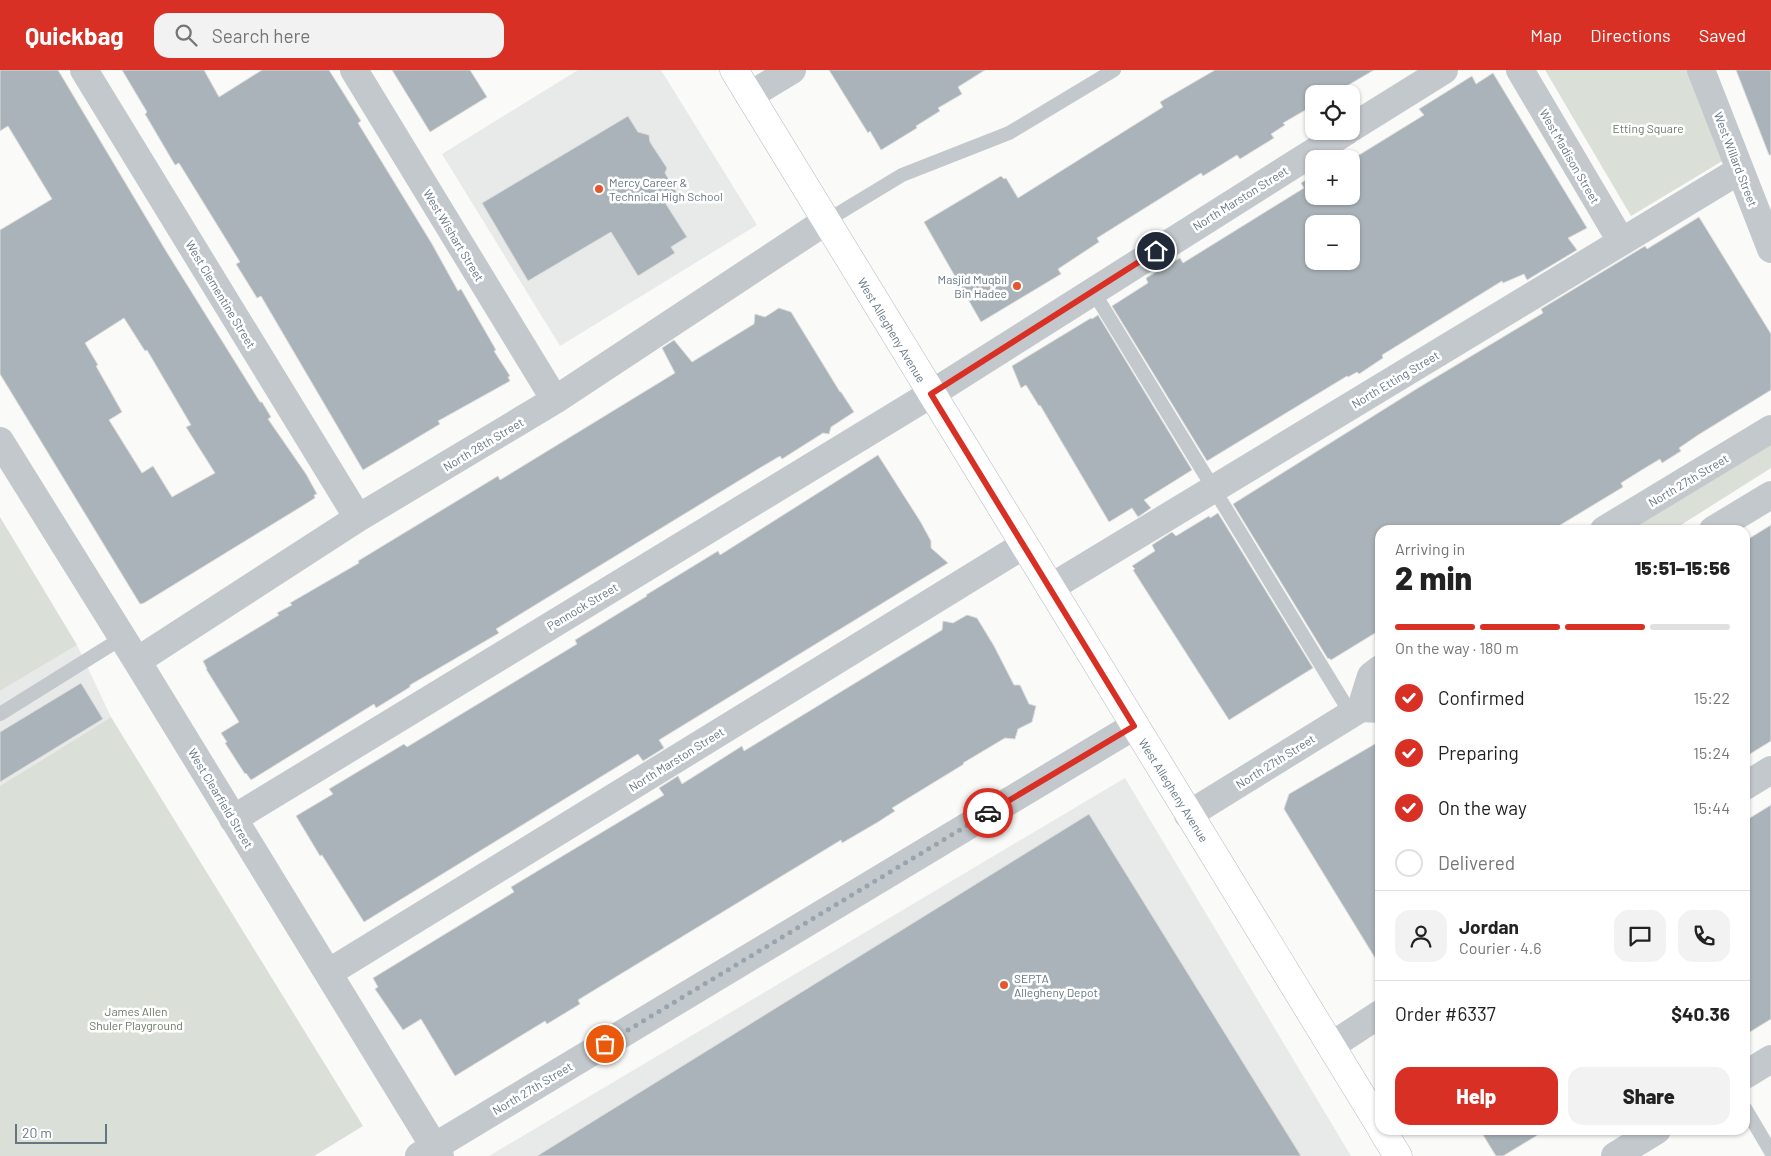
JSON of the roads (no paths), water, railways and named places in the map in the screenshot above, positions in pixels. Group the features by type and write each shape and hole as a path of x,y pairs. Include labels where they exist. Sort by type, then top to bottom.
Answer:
{"main road":[{"name":"West Allegheny Avenue","path":"734,70 1375,1118"},
{"path":"1385,1135 1398,1156"}],"street":[{"name":"West Clementine Street","path":"84,70 358,518"},
{"name":"West Wishart Street","path":"354,70 555,400"},
{"path":"750,96 792,70"},
{"path":"1360,122 1444,70"},
{"name":"West Madison Street","path":"1520,70 1621,241"},
{"name":"West Willard Street","path":"1701,70 1771,249"},
{"name":"North Marston Street","path":"931,394 1333,140"},
{"name":"North Etting Street","path":"1050,588 1740,170"},
{"name":"North 28th Street","path":"137,661 358,518 555,400 826,221"},
{"name":"Pennock Street","path":"233,818 931,394"},
{"name":"North 27th Street","path":"1612,525 1771,429"},
{"name":"West Clearfield Street","path":"0,441 328,973 431,1153"},
{"path":"1721,525 1771,495"},
{"name":"North Marston Street","path":"328,973 1024,545"},
{"path":"1364,711 1371,676 1375,673"},
{"name":"North 27th Street","path":"1188,814 1364,711"},
{"name":"North 27th Street","path":"431,1153 1134,726"},
{"path":"1750,783 1771,770"},
{"path":"1331,1046 1375,1017"},
{"path":"1750,1072 1771,1059"},
{"path":"1615,1156 1649,1135"}],"lane":[{"path":"826,221 902,175 1009,133 1114,70"},
{"path":"1093,292 1214,489 1364,711"},
{"path":"0,714 122,638"},
{"path":"1750,1116 1771,1152"}],"place":[{"name":"Mercy Career & Technical High School","path":"599,189"},
{"name":"Masjid Muqbil Bin Hadee","path":"1017,286"},
{"name":"SEPTA Allegheny Depot","path":"1004,985"}],"park label":[{"name":"Etting Square","path":"1648,128"},
{"name":"James Allen Shuler Playground","path":"136,1018"}]}
